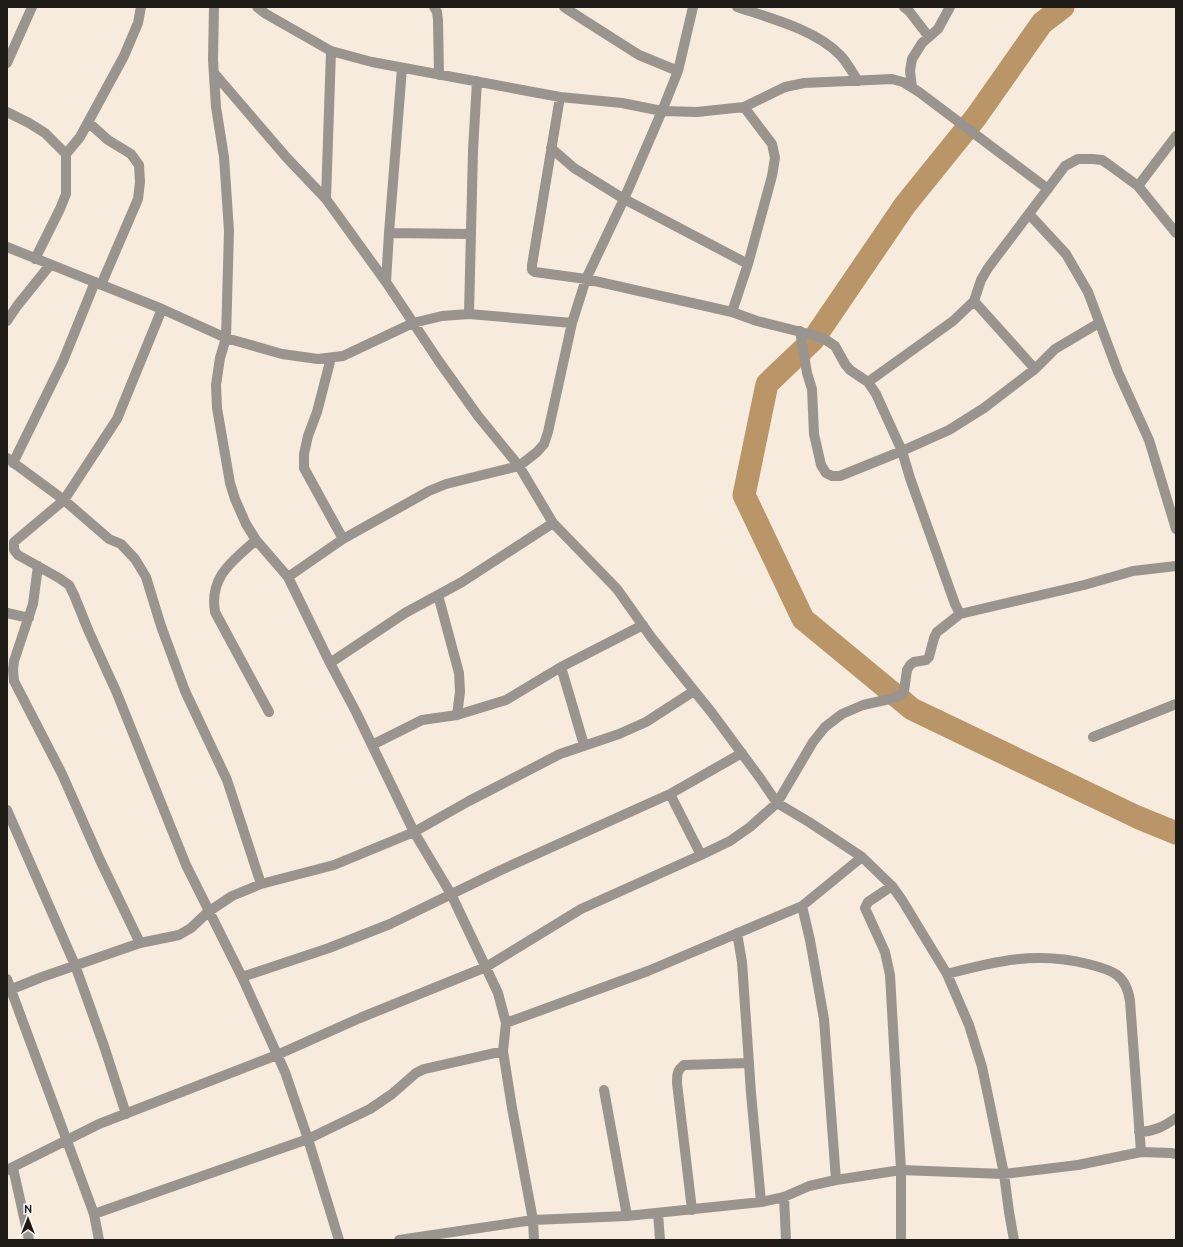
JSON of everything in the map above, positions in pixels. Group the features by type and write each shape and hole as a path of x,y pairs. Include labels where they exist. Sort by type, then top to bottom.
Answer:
{"street":[{"path":"7,63 32,7"},
{"path":"35,259 66,194 66,154 80,137 124,56 138,23 141,7"},
{"path":"214,7 214,73 216,107 224,157 229,231 226,338 220,358 216,385 217,408 230,483 246,524 256,540 288,577 414,832 450,894 498,993 506,1023 503,1051 516,1133 533,1220 534,1240"},
{"path":"257,7 267,10 331,51 402,68 560,97 622,103 662,111 697,112 744,107 785,87 804,83 892,80 903,82 919,92 1048,189"},
{"path":"434,7 437,12 438,20 439,75"},
{"path":"564,7 639,55 678,71"},
{"path":"288,577 343,539 429,491 446,484 518,466 538,452 544,444 572,323 586,279 624,199 678,71 693,7"},
{"path":"737,7 780,21 825,43 840,56 858,81"},
{"path":"904,7 909,11 929,37"},
{"path":"912,87 910,71 912,59 922,43 938,29 950,7"},
{"path":"326,199 331,51"},
{"path":"386,282 402,68"},
{"path":"214,73 287,158 326,199 386,282 478,416 518,466 554,523 617,589 742,753 777,803 862,857 892,886 902,900 947,974 969,1025 982,1068 1004,1174 1008,1212 1014,1240"},
{"path":"470,314 473,150 477,81"},
{"path":"560,97 532,270 535,272 586,279 732,312 757,321 826,340 835,346 850,370 868,382 876,394 902,451 910,478 955,604 960,614"},
{"path":"732,312 748,264 772,176 775,158 772,144 744,107"},
{"path":"7,112 45,133 66,154"},
{"path":"88,122 108,140 131,154 139,165 140,182 138,199 63,361 10,461 64,500 109,539 121,544 135,559 146,577 161,626 185,691 227,780 261,884"},
{"path":"1138,186 1176,136"},
{"path":"551,148 574,168 624,199 748,264"},
{"path":"868,382 953,321 974,301 981,280 988,268 1065,166 1078,159 1102,160 1138,186 1174,228"},
{"path":"1029,214 1066,254 1088,292 1118,372 1149,440 1176,529"},
{"path":"389,233 471,234"},
{"path":"7,247 162,309 226,338 282,354 318,359 343,356 413,323 442,316 470,314 572,323"},
{"path":"7,321 17,306 50,265"},
{"path":"974,301 1035,368"},
{"path":"162,309 117,419 64,500 14,542 14,550 18,555 59,578 68,585 74,595 116,691 186,865 208,912 242,977 285,1072 308,1139 339,1240"},
{"path":"800,332 807,372 812,389 814,434 821,465 826,473 832,476 840,476 949,430 984,408 1035,368 1055,349 1099,323"},
{"path":"331,358 317,412 308,436 304,454 304,468 343,539"},
{"path":"330,663 405,613 462,582 554,523"},
{"path":"256,540 228,566 220,576 214,592 214,603 215,612 269,712"},
{"path":"38,566 32,604 10,671 62,774 100,860 140,943"},
{"path":"29,1240 10,1169 99,1124 277,1055 360,1018 486,967 581,909 730,841 750,827 777,803 813,742 825,727 842,714 863,705 894,698 900,695 904,691 907,670 910,665 914,662 926,660 929,657 937,632 960,614 1084,585 1132,572 1176,566"},
{"path":"438,595 459,673 460,692 458,715"},
{"path":"7,613 28,618"},
{"path":"372,745 422,720 458,715 506,700 561,667 643,625"},
{"path":"561,667 584,745"},
{"path":"9,990 140,943 179,935 191,928 208,912 232,896 261,884 334,865 414,832 469,801 560,754 618,734 646,722 694,691"},
{"path":"1093,737 1176,704"},
{"path":"242,977 329,948 384,927 450,894 670,794 742,753"},
{"path":"670,794 701,855"},
{"path":"7,810 75,966 104,1046 126,1114"},
{"path":"506,1023 648,971 802,906 862,857"},
{"path":"892,886 868,902 865,908 885,952 890,975 901,1170 901,1240"},
{"path":"802,906 810,940 824,1019 836,1180"},
{"path":"737,933 742,962 761,1202"},
{"path":"947,974 977,966 1026,957 1048,957 1071,960 1108,969 1120,977 1128,989 1130,1001 1141,1152"},
{"path":"7,979 9,990 94,1214 100,1240"},
{"path":"94,1214 308,1139 370,1109 392,1094 424,1068 503,1051"},
{"path":"692,1210 677,1072 679,1068 684,1065 749,1063"},
{"path":"604,1090 627,1216"},
{"path":"1139,1132 1151,1131 1160,1128 1176,1118"},
{"path":"399,1240 533,1220 658,1214 761,1202 784,1197 809,1186 836,1180 901,1170 1004,1174 1078,1165 1141,1152 1171,1152 1176,1154"},
{"path":"784,1197 786,1240"},
{"path":"658,1214 660,1240"}],"waterway":[{"path":"1063,7 1042,23 976,117 905,205 813,340 767,384 744,495 803,619 912,709 1137,817 1176,833"}]}
